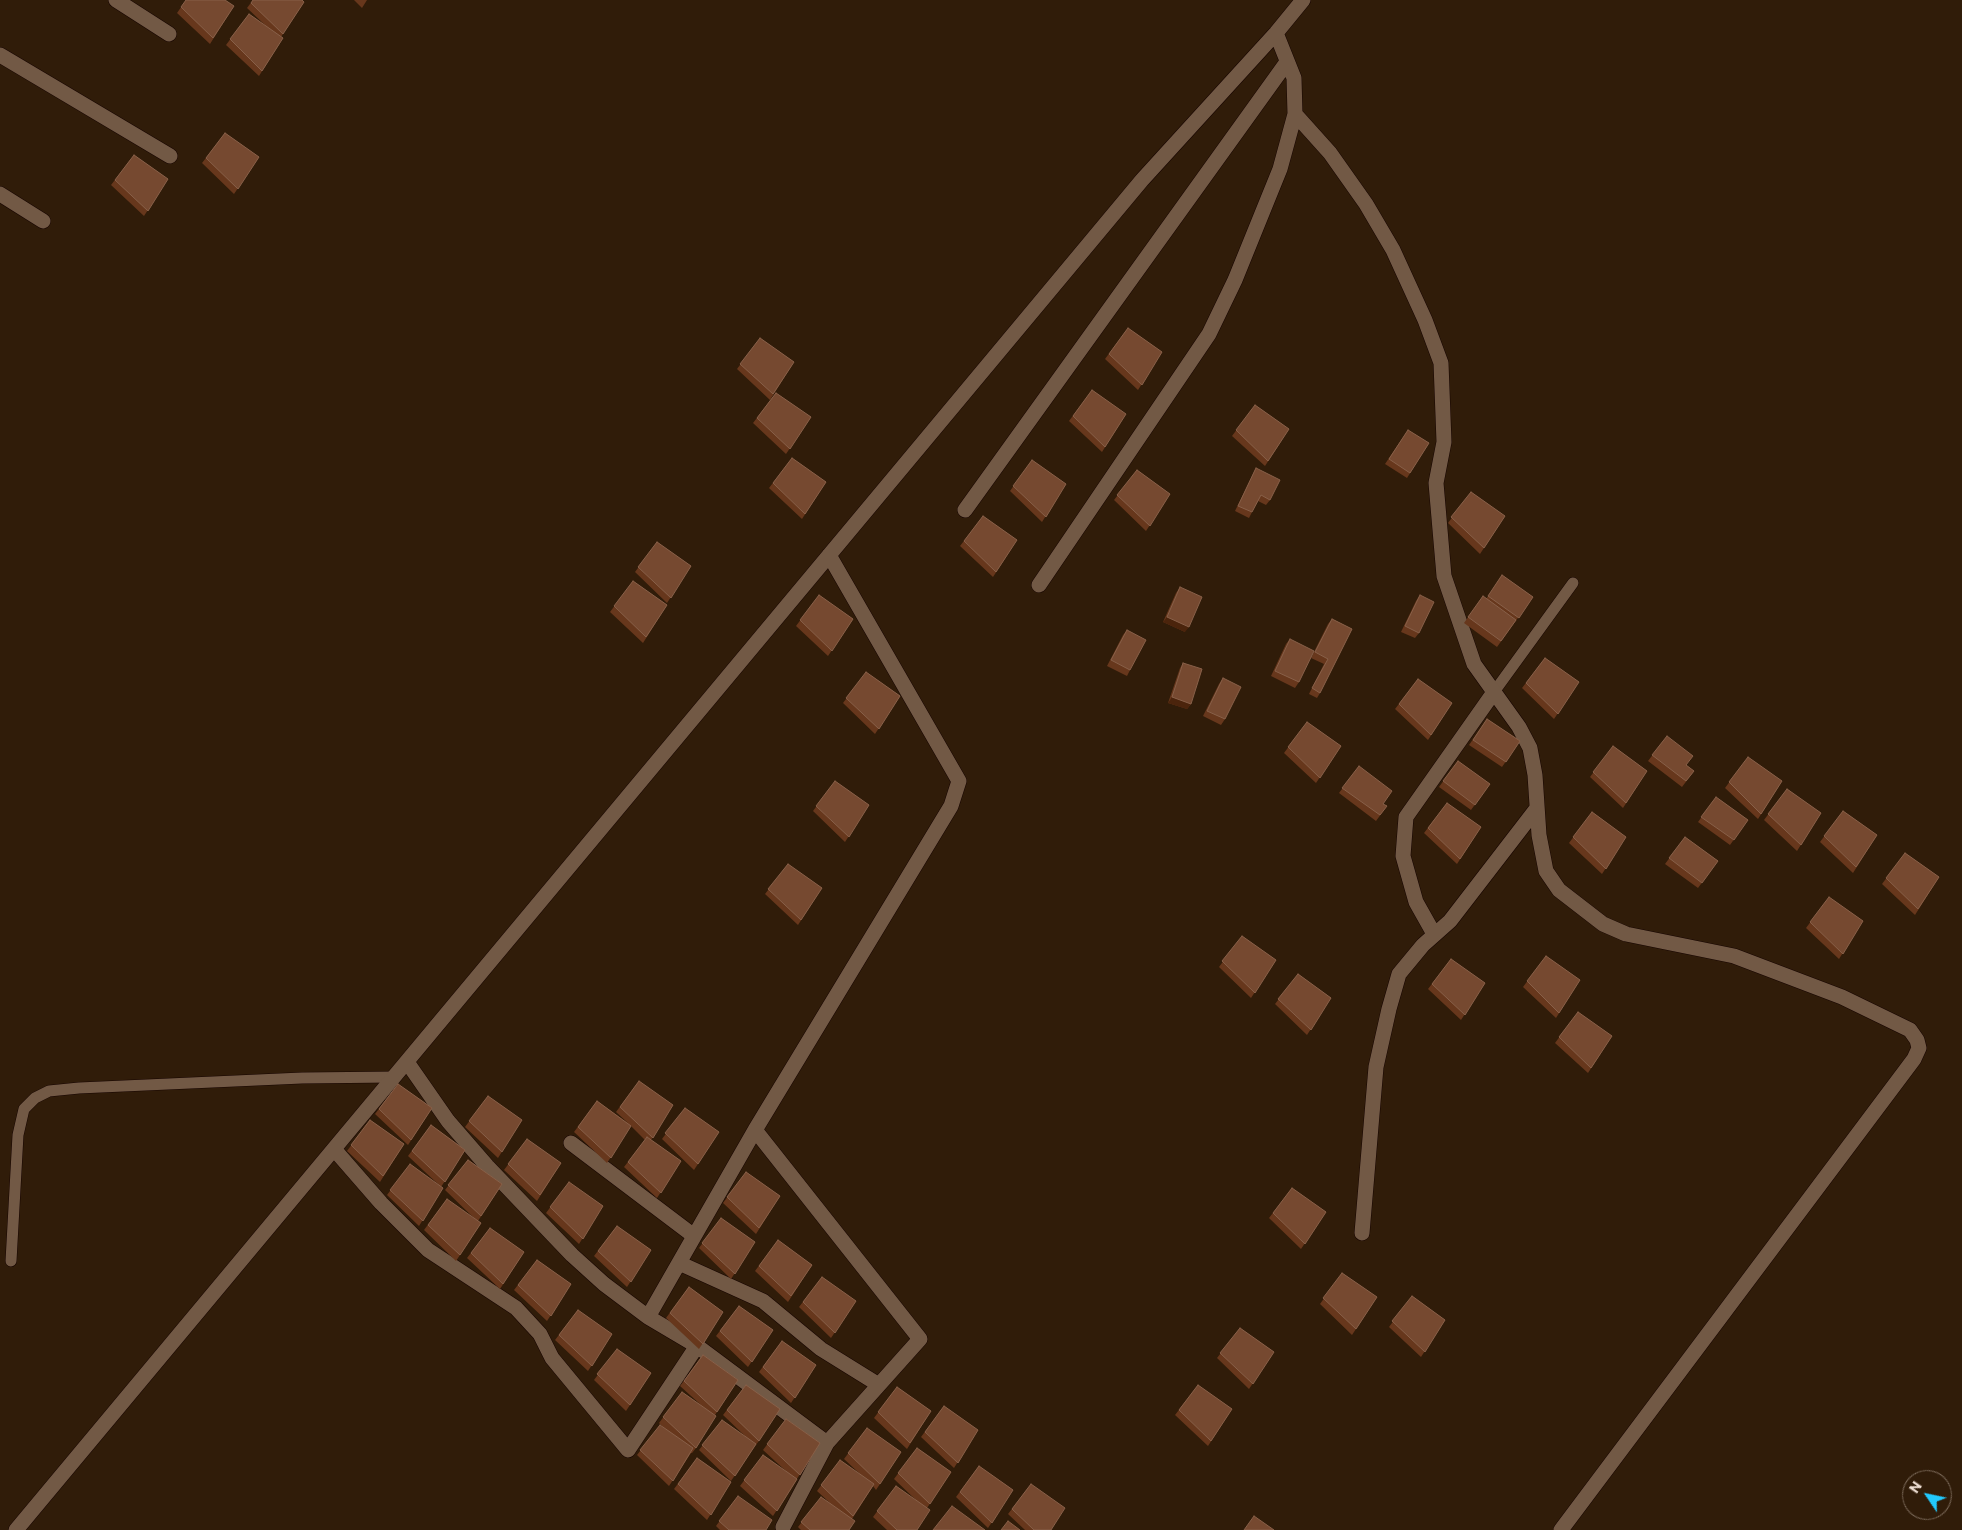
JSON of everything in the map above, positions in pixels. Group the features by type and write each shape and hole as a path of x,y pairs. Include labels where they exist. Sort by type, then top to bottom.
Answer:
{"street":[{"path":"116,0 169,34"},
{"path":"16,1530 1142,180 1276,33 1303,0"},
{"path":"1039,584 1209,334 1260,222 1280,169 1295,114 1294,78 1276,33"},
{"path":"0,55 170,156"},
{"path":"965,510 1287,62"},
{"path":"1295,114 1330,153 1366,204 1397,259 1425,320 1441,363 1444,442 1436,483 1444,576 1474,664 1519,728 1530,748 1535,775 1539,834 1546,872 1559,890 1602,924 1626,934 1734,956 1842,996 1910,1030 1917,1040 1918,1048 1914,1059 1560,1530"},
{"path":"0,194 43,221"},
{"path":"648,1317 755,1130 951,806 959,781 829,556"},
{"path":"1434,934 1416,902 1403,856 1406,817 1494,692"},
{"path":"1362,1233 1376,1067 1399,974 1423,945 1450,921 1537,808"},
{"path":"407,1062 448,1121 487,1166 598,1278 648,1317 697,1346 827,1443"},
{"path":"755,1130 920,1340 827,1443 783,1527"},
{"path":"571,1143 694,1236"},
{"path":"334,1149 381,1203 428,1250 516,1308 540,1334 552,1358 628,1450 697,1346"},
{"path":"679,1263 762,1302 820,1349 880,1385"}],"lane":[{"path":"1494,692 1573,583"},
{"path":"11,1260 18,1135 24,1109 35,1098 49,1091 302,1078 395,1077"}],"building":[{"path":"186,0 225,0 234,6 213,38 181,7"},
{"path":"253,0 302,0 304,2 283,34 251,3"},
{"path":"249,14 283,38 262,71 230,39"},
{"path":"225,133 259,157 238,189 206,158"},
{"path":"134,155 168,179 148,211 115,180"},
{"path":"1128,328 1162,352 1142,385 1109,354"},
{"path":"760,338 794,362 773,394 740,364"},
{"path":"1092,390 1126,414 1105,447 1073,416"},
{"path":"776,393 811,417 790,449 757,418"},
{"path":"1255,405 1289,429 1268,461 1236,430"},
{"path":"1408,430 1429,443 1410,473 1389,459"},
{"path":"792,458 826,482 805,514 773,483"},
{"path":"1032,460 1066,484 1046,517 1013,486"},
{"path":"1256,468 1280,480 1270,500 1261,495 1252,512 1238,506"},
{"path":"1137,470 1170,494 1150,526 1117,495"},
{"path":"1471,492 1505,516 1484,548 1451,517"},
{"path":"983,516 1017,540 996,572 964,541"},
{"path":"657,542 691,566 671,598 638,567"},
{"path":"1502,575 1533,597 1519,618 1488,596"},
{"path":"633,581 667,605 646,637 614,606"},
{"path":"1180,587 1202,597 1189,627 1167,617"},
{"path":"819,595 853,619 832,651 800,620"},
{"path":"1420,595 1434,602 1419,633 1405,626"},
{"path":"1483,596 1516,620 1501,641 1468,617"},
{"path":"1332,619 1352,629 1320,693 1312,688 1328,659 1315,652"},
{"path":"1127,630 1146,640 1130,670 1111,660"},
{"path":"1290,639 1314,651 1299,682 1275,671"},
{"path":"1545,658 1579,682 1558,714 1526,683"},
{"path":"1183,663 1202,669 1191,704 1172,697"},
{"path":"866,672 900,696 879,729 846,698"},
{"path":"1223,678 1241,687 1225,719 1207,711"},
{"path":"1418,679 1452,703 1431,735 1399,704"},
{"path":"1487,719 1520,741 1506,762 1473,740"},
{"path":"1307,722 1341,746 1320,778 1288,747"},
{"path":"1667,736 1693,756 1686,765 1694,771 1686,781 1652,755"},
{"path":"1613,746 1647,771 1626,803 1593,772"},
{"path":"1748,757 1782,781 1761,814 1729,782"},
{"path":"1458,761 1490,784 1475,805 1443,781"},
{"path":"1359,766 1392,791 1383,804 1387,806 1380,815 1342,788"},
{"path":"835,781 869,805 849,837 816,806"},
{"path":"1787,789 1821,813 1801,845 1768,814"},
{"path":"1716,797 1748,820 1734,840 1701,817"},
{"path":"1447,803 1481,827 1460,859 1428,828"},
{"path":"1843,811 1877,835 1856,867 1824,836"},
{"path":"1592,812 1626,837 1606,869 1573,837"},
{"path":"1685,837 1718,861 1702,883 1669,858"},
{"path":"1905,853 1939,877 1918,909 1886,878"},
{"path":"788,864 822,888 801,920 768,889"},
{"path":"1829,897 1863,921 1843,954 1810,922"},
{"path":"1242,936 1276,960 1255,993 1222,961"},
{"path":"1546,956 1580,980 1559,1013 1527,981"},
{"path":"1451,959 1485,983 1465,1015 1432,984"},
{"path":"1298,974 1331,998 1311,1030 1278,999"},
{"path":"1578,1012 1612,1036 1591,1068 1559,1037"},
{"path":"639,1081 673,1105 653,1138 620,1107"},
{"path":"398,1084 432,1108 411,1140 379,1109"},
{"path":"488,1096 522,1120 502,1152 469,1121"},
{"path":"597,1101 631,1126 611,1158 578,1127"},
{"path":"685,1108 719,1132 698,1164 665,1133"},
{"path":"370,1120 404,1144 383,1176 351,1145"},
{"path":"431,1125 465,1150 445,1182 412,1151"},
{"path":"647,1137 681,1161 661,1193 628,1162"},
{"path":"527,1139 561,1163 540,1195 508,1164"},
{"path":"468,1160 502,1184 481,1216 448,1185"},
{"path":"410,1164 443,1188 423,1221 390,1190"},
{"path":"746,1172 780,1196 759,1228 727,1197"},
{"path":"569,1182 603,1206 583,1239 550,1207"},
{"path":"1292,1188 1326,1212 1305,1244 1273,1213"},
{"path":"447,1199 481,1223 460,1255 428,1225"},
{"path":"721,1218 755,1242 735,1274 702,1243"},
{"path":"617,1226 651,1250 631,1282 598,1251"},
{"path":"490,1228 524,1252 503,1284 471,1253"},
{"path":"778,1240 812,1265 791,1296 759,1266"},
{"path":"537,1260 571,1284 551,1316 518,1285"},
{"path":"1342,1273 1377,1297 1356,1329 1323,1298"},
{"path":"822,1277 856,1301 835,1333 803,1302"},
{"path":"689,1287 723,1312 703,1344 670,1313"},
{"path":"1412,1296 1445,1320 1425,1352 1392,1321"},
{"path":"739,1306 773,1330 752,1362 720,1331"},
{"path":"578,1310 612,1334 592,1366 559,1335"},
{"path":"1240,1328 1274,1352 1253,1384 1220,1353"},
{"path":"782,1341 816,1365 795,1398 763,1367"},
{"path":"617,1349 651,1373 630,1405 597,1374"},
{"path":"703,1355 738,1380 717,1412 684,1381"},
{"path":"746,1385 780,1409 759,1441 727,1410"},
{"path":"1198,1385 1232,1409 1211,1441 1179,1410"},
{"path":"897,1387 931,1411 910,1443 878,1412"},
{"path":"682,1392 716,1416 696,1448 663,1417"},
{"path":"944,1406 978,1430 958,1463 925,1432"},
{"path":"786,1419 820,1443 800,1475 767,1444"},
{"path":"722,1420 756,1444 735,1476 702,1445"},
{"path":"660,1425 693,1448 673,1481 640,1450"},
{"path":"867,1428 901,1452 880,1484 848,1453"},
{"path":"917,1448 951,1472 930,1504 898,1473"},
{"path":"763,1455 797,1479 777,1511 744,1480"},
{"path":"697,1458 731,1482 711,1515 678,1484"},
{"path":"840,1460 874,1484 853,1516 821,1485"},
{"path":"979,1466 1013,1490 992,1523 960,1492"},
{"path":"1031,1484 1065,1508 1051,1530 1034,1530 1012,1509"},
{"path":"896,1486 930,1510 917,1530 897,1530 877,1511"},
{"path":"738,1496 772,1520 766,1530 729,1530 719,1521"},
{"path":"821,1497 855,1521 849,1530 810,1530 801,1522"},
{"path":"952,1506 985,1530 933,1530"},
{"path":"1254,1516 1274,1530 1244,1530"},
{"path":"1008,1521 1020,1530 1001,1530"}]}
